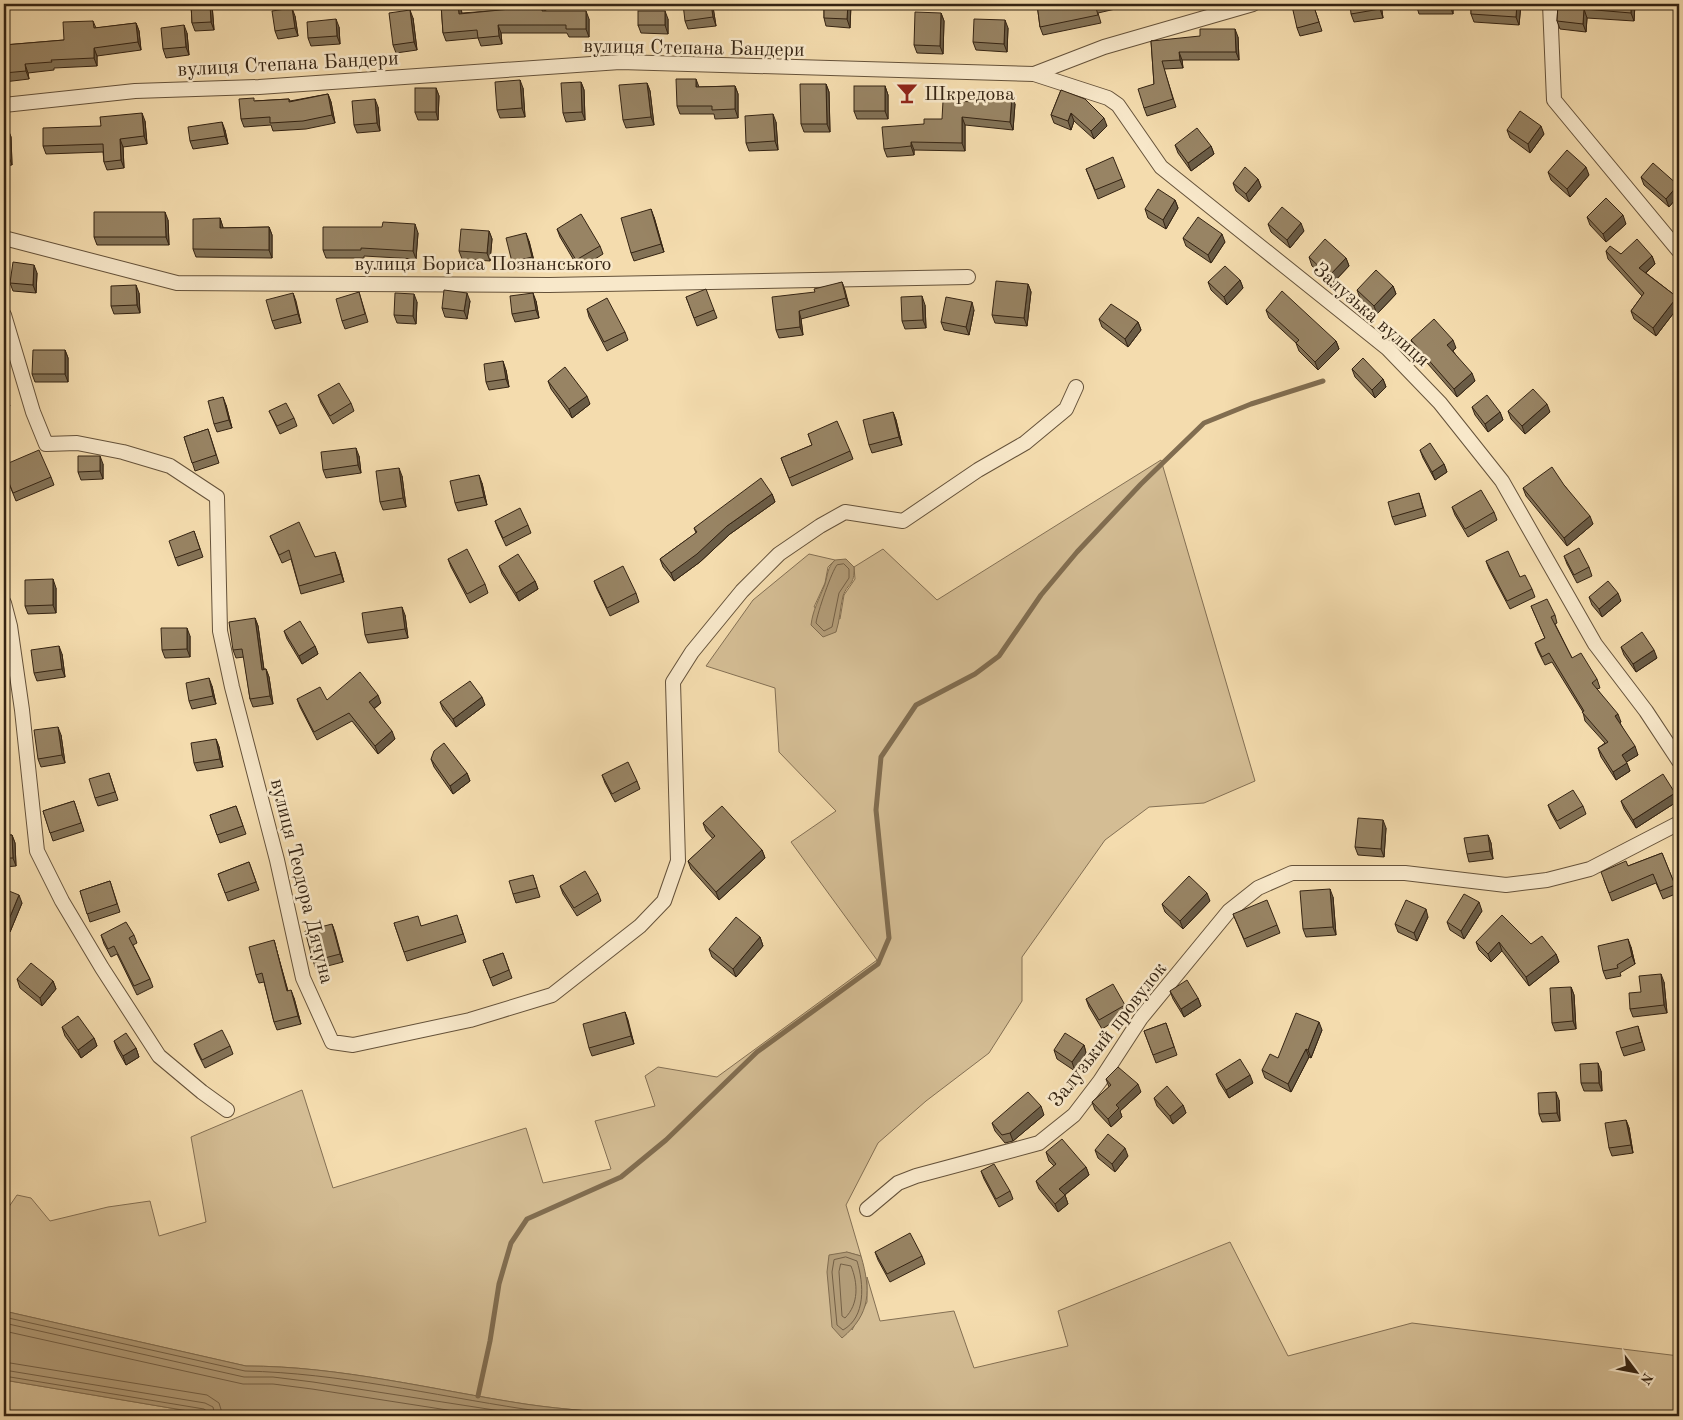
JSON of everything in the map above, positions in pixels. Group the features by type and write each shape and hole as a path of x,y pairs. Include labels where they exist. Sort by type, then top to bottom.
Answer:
{"street":[{"name":"вулиця Степана Бандери","path":"4,105 135,90 259,88 620,62 1034,74 1104,47 1253,4"},
{"path":"1550,4 1554,100 1679,251"},
{"name":"Залузька вулиця","path":"1034,74 1108,98 1118,105 1161,167 1387,348 1440,403 1502,481 1595,644 1646,711 1679,761"},
{"name":"вулиця Бориса Познанського","path":"4,238 177,283 549,285 968,277"},
{"name":"вулиця Теодора Дячуна","path":"4,315 33,412 46,444 77,443 123,452 170,466 217,497 220,631 303,978 332,1042 353,1045 470,1020 552,995 640,926 664,900 678,862 673,682 698,644 742,591 779,554 820,526 845,512 903,521 978,470 1025,443 1066,409 1076,387"},
{"path":"4,603 10,626 22,710 37,852 62,901 159,1056 202,1092 228,1110"},
{"name":"Залузький провулок","path":"867,1209 898,1183 916,1176 1039,1143 1074,1115 1100,1081 1141,1018 1229,911 1258,888 1292,873 1405,873 1506,885 1547,880 1590,869 1679,824"}],"shaded area":[{"path":"1161,460 1255,781 1204,803 1149,807 1105,840 1022,957 1022,1001 989,1053 926,1101 878,1143 846,1205 861,1256 846,1252 852,1330 867,1302 867,1277 880,1321 954,1311 974,1368 1068,1346 1058,1311 1230,1242 1288,1356 1412,1323 1679,1356 1679,1416 647,1416 525,1404 351,1374 281,1367 246,1366 4,1311 4,1214 17,1195 31,1198 50,1221 108,1207 150,1201 159,1236 206,1222 191,1137 302,1090 333,1188 526,1128 543,1183 611,1169 595,1121 655,1106 645,1076 658,1067 717,1077 877,960 791,842 836,811 779,752 775,688 706,666 753,600 809,554 835,560 828,567 825,583 814,607 840,619 844,595 855,579 854,567 883,549 937,600"},
{"path":"4,1380 218,1416 4,1416"}],"water":[{"path":"846,559 854,567 853,578 843,596 836,632 823,637 811,625 813,614 830,566 835,560"},
{"path":"847,1252 861,1256 867,1291 866,1301 859,1320 842,1338 832,1327 827,1272 829,1255"},
{"path":"4,1311 246,1366 281,1367 351,1374 525,1404 647,1416 218,1416 4,1380"}],"building":[{"path":"191,4 210,4 211,22 192,23"},
{"path":"441,4 458,4 459,14 521,8 521,4 542,4 542,11 586,11 586,29 566,29 566,25 498,25 499,36 478,38 477,30 443,33"},
{"path":"683,4 711,4 713,17 685,21"},
{"path":"824,4 848,4 847,19 824,18"},
{"path":"1037,4 1095,4 1098,15 1040,27"},
{"path":"1313,4 1319,22 1297,28 1292,6"},
{"path":"1350,4 1379,4 1380,9 1351,14"},
{"path":"1416,4 1450,4 1450,6 1416,6"},
{"path":"1471,4 1517,4 1516,17 1471,14"},
{"path":"1558,4 1631,4 1631,13 1584,9 1583,24 1557,21"},
{"path":"292,8 295,28 275,31 272,11"},
{"path":"410,10 414,42 393,45 389,13"},
{"path":"638,11 665,11 665,25 638,25"},
{"path":"915,12 941,13 940,46 914,45"},
{"path":"336,19 337,36 308,38 307,22"},
{"path":"974,19 1005,20 1004,44 973,42"},
{"path":"93,21 94,28 136,23 138,42 94,48 94,58 51,60 52,62 25,64 26,71 4,73 4,45 64,40 63,22"},
{"path":"184,25 186,47 163,49 161,28"},
{"path":"1200,29 1235,29 1236,52 1179,52 1180,60 1162,61 1173,99 1144,108 1138,89 1154,84 1151,41 1200,36"},
{"path":"676,79 696,79 696,87 735,86 735,109 712,110 712,106 677,106"},
{"path":"520,80 522,108 497,110 495,82"},
{"path":"581,82 582,112 563,113 561,83"},
{"path":"647,83 651,117 623,120 619,85"},
{"path":"800,84 826,84 827,124 801,124"},
{"path":"854,86 885,86 885,111 854,111"},
{"path":"415,88 436,88 436,112 415,112"},
{"path":"1061,90 1085,99 1104,118 1091,131 1071,113 1068,121 1051,115"},
{"path":"982,93 1012,96 1010,122 962,117 962,143 911,142 911,146 884,149 882,127 924,124 924,119 942,119 943,101 982,102"},
{"path":"328,94 332,115 303,121 270,123 270,117 241,119 239,99 254,98 254,101 289,99 289,102"},
{"path":"375,99 377,123 354,125 352,101"},
{"path":"1520,111 1541,126 1528,144 1507,130"},
{"path":"142,113 144,136 120,139 121,160 104,162 103,144 43,146 43,128 101,126 100,117"},
{"path":"773,114 775,141 746,143 745,116"},
{"path":"5,121 6,149 4,149"},
{"path":"222,122 225,136 190,141 188,127"},
{"path":"1197,128 1211,146 1188,163 1175,145"},
{"path":"1567,150 1586,167 1567,189 1548,172"},
{"path":"1113,157 1122,179 1095,190 1086,169"},
{"path":"1653,163 1678,185 1666,199 1641,177"},
{"path":"1245,167 1258,179 1246,194 1233,183"},
{"path":"5,189 5,209 4,209"},
{"path":"1158,189 1175,200 1163,220 1145,209"},
{"path":"1606,198 1623,215 1603,234 1587,217"},
{"path":"1282,207 1301,223 1287,240 1268,224"},
{"path":"651,209 661,244 631,253 621,218"},
{"path":"94,212 165,212 166,237 94,237"},
{"path":"581,214 600,246 576,260 557,229"},
{"path":"1198,217 1222,234 1208,255 1183,238"},
{"path":"220,218 220,228 269,227 269,250 193,249 193,219"},
{"path":"383,222 415,224 413,251 361,248 361,250 323,250 323,227 382,227"},
{"path":"461,229 489,231 487,253 459,251"},
{"path":"526,233 532,257 512,262 506,238"},
{"path":"1325,239 1346,258 1329,276 1309,257"},
{"path":"1637,239 1652,256 1639,268 1677,297 1653,328 1631,311 1644,293 1606,251 1610,246 1621,254"},
{"path":"13,262 34,265 33,285 10,283"},
{"path":"1225,266 1240,280 1224,297 1208,282"},
{"path":"1376,270 1393,286 1374,306 1357,290"},
{"path":"996,281 1028,284 1024,318 992,315"},
{"path":"842,282 846,298 799,311 800,327 776,330 772,297 815,292 814,289"},
{"path":"136,285 137,305 111,306 111,286"},
{"path":"706,289 714,310 694,318 686,297"},
{"path":"444,290 467,293 464,311 442,308"},
{"path":"1282,291 1336,341 1315,362 1296,343 1299,340 1266,310"},
{"path":"359,292 365,314 342,321 336,299"},
{"path":"293,293 298,314 272,321 266,300"},
{"path":"395,293 414,294 413,316 394,315"},
{"path":"533,293 536,310 512,314 510,296"},
{"path":"922,296 923,320 902,321 901,297"},
{"path":"946,297 972,302 966,327 941,322"},
{"path":"607,298 625,332 604,342 587,309"},
{"path":"1111,304 1138,322 1125,339 1099,319"},
{"path":"1434,319 1453,340 1447,345 1472,373 1454,389 1411,340"},
{"path":"33,350 65,350 65,374 32,374"},
{"path":"1363,358 1383,379 1372,390 1352,369"},
{"path":"503,361 506,379 486,382 484,364"},
{"path":"565,367 587,396 569,409 548,381"},
{"path":"339,383 351,403 330,416 318,395"},
{"path":"1533,389 1547,404 1522,426 1508,411"},
{"path":"1487,395 1500,412 1485,424 1472,407"},
{"path":"223,397 229,420 214,424 208,401"},
{"path":"286,403 294,418 277,426 269,411"},
{"path":"893,412 899,437 869,445 863,420"},
{"path":"837,421 850,451 789,478 781,458 812,445 808,434"},
{"path":"208,429 216,455 192,463 184,437"},
{"path":"1430,443 1444,464 1432,472 1420,450"},
{"path":"356,448 358,465 323,470 321,452"},
{"path":"39,450 51,477 13,493 4,470 4,465"},
{"path":"78,456 100,456 100,471 78,472"},
{"path":"1552,467 1564,485 1590,516 1564,538 1523,488"},
{"path":"399,468 403,498 380,502 376,471"},
{"path":"479,475 484,497 455,503 450,481"},
{"path":"761,478 772,494 727,526 697,554 671,573 660,559 697,532 694,528"},
{"path":"1481,490 1494,512 1465,529 1452,507"},
{"path":"1419,493 1423,508 1392,517 1388,502"},
{"path":"520,508 528,525 503,538 495,521"},
{"path":"299,522 315,557 335,552 341,574 299,586 289,550 279,555 270,536"},
{"path":"194,531 200,549 175,558 169,541"},
{"path":"1579,548 1589,567 1574,575 1564,556"},
{"path":"467,549 485,584 467,594 448,559"},
{"path":"1508,551 1520,577 1525,575 1532,589 1507,601 1486,561"},
{"path":"518,554 535,581 516,593 499,566"},
{"path":"623,566 636,593 607,608 594,581"},
{"path":"53,579 53,605 25,606 25,580"},
{"path":"1608,581 1618,593 1599,609 1589,597"},
{"path":"1547,599 1555,615 1551,617 1572,658 1581,653 1597,679 1592,683 1618,714 1615,716 1635,746 1622,755 1627,763 1613,772 1598,748 1608,742 1582,712 1584,711 1549,653 1542,657 1535,643 1545,638 1531,606"},
{"path":"402,607 405,629 365,635 362,613"},
{"path":"255,618 262,670 266,669 270,696 250,699 242,649 233,650 229,622"},
{"path":"300,621 315,646 299,656 284,631"},
{"path":"161,628 187,628 187,649 162,650"},
{"path":"1642,632 1654,650 1633,664 1621,647"},
{"path":"59,646 62,669 34,673 31,650"},
{"path":"360,672 378,695 369,702 392,731 375,746 349,713 314,732 297,699 320,687 327,700"},
{"path":"209,678 213,696 189,701 186,683"},
{"path":"470,681 482,697 453,719 440,702"},
{"path":"4,723 6,723 4,794"},
{"path":"58,727 62,755 38,759 34,730"},
{"path":"216,739 220,759 194,763 191,743"},
{"path":"444,743 467,773 450,786 431,759 434,751"},
{"path":"628,762 637,781 612,794 602,775"},
{"path":"109,773 115,792 95,798 89,779"},
{"path":"1663,774 1675,793 1633,820 1621,801"},
{"path":"1573,790 1583,806 1557,821 1548,805"},
{"path":"74,801 81,823 50,833 43,811"},
{"path":"236,806 243,826 217,835 210,815"},
{"path":"722,806 762,850 716,892 688,861 715,836 703,823"},
{"path":"1358,818 1383,820 1381,849 1355,847"},
{"path":"4,835 12,835 13,858 4,858"},
{"path":"1488,835 1490,851 1467,854 1464,838"},
{"path":"1662,853 1675,885 1660,891 1653,874 1609,893 1601,872 1626,861 1628,866"},
{"path":"249,862 256,882 225,893 218,874"},
{"path":"585,871 598,893 574,908 560,886"},
{"path":"533,875 537,888 513,894 509,881"},
{"path":"1189,876 1207,893 1180,921 1162,904"},
{"path":"110,881 117,904 87,914 80,891"},
{"path":"4,889 19,895 7,924 4,922"},
{"path":"1330,889 1333,927 1303,929 1300,891"},
{"path":"1464,894 1479,902 1461,931 1447,922"},
{"path":"1267,900 1277,925 1244,939 1233,914"},
{"path":"1406,900 1426,909 1414,933 1395,924"},
{"path":"457,915 463,934 404,952 394,923 418,916 421,926"},
{"path":"1502,915 1531,944 1542,936 1556,954 1526,977 1499,942 1488,954 1476,942"},
{"path":"736,917 760,937 733,969 709,949"},
{"path":"126,922 134,935 129,938 150,979 134,986 114,946 108,949 101,935"},
{"path":"332,924 340,954 313,961 305,931"},
{"path":"1628,939 1632,956 1617,965 1618,968 1603,971 1598,946"},
{"path":"274,940 287,991 291,990 298,1016 274,1022 262,973 256,975 249,947"},
{"path":"503,953 509,970 490,978 483,960"},
{"path":"31,963 53,981 40,998 17,979"},
{"path":"1661,974 1664,1005 1630,1009 1629,993 1641,992 1639,976"},
{"path":"1187,980 1198,998 1181,1009 1170,991"},
{"path":"1113,984 1125,1005 1099,1020 1086,999"},
{"path":"1571,987 1573,1021 1552,1023 1550,988"},
{"path":"625,1012 631,1036 589,1048 583,1024"},
{"path":"1296,1013 1319,1022 1308,1050 1306,1049 1288,1084 1262,1070 1270,1054 1278,1058"},
{"path":"78,1016 94,1038 78,1050 62,1027"},
{"path":"1166,1023 1174,1047 1153,1055 1144,1031"},
{"path":"1638,1026 1642,1042 1621,1048 1616,1032"},
{"path":"222,1030 230,1046 202,1060 194,1044"},
{"path":"126,1033 136,1048 123,1056 114,1041"},
{"path":"1065,1033 1084,1045 1072,1062 1054,1050"},
{"path":"1240,1059 1250,1075 1226,1090 1216,1074"},
{"path":"1598,1063 1599,1083 1581,1083 1580,1064"},
{"path":"1118,1067 1138,1084 1116,1105 1119,1108 1108,1119 1092,1102 1111,1085 1106,1079"},
{"path":"1167,1086 1183,1105 1170,1116 1154,1098"},
{"path":"1028,1092 1041,1106 1010,1133 1002,1135 992,1123"},
{"path":"1556,1092 1557,1113 1539,1114 1538,1093"},
{"path":"1626,1120 1631,1145 1609,1148 1605,1123"},
{"path":"1108,1134 1125,1148 1112,1164 1095,1150"},
{"path":"1062,1139 1086,1167 1059,1189 1065,1195 1055,1204 1036,1181 1056,1164 1046,1152"},
{"path":"994,1164 1010,1191 996,1199 981,1171"},
{"path":"910,1233 922,1256 887,1274 875,1252"}],"waterway":[{"path":"478,1396 490,1341 499,1284 511,1243 527,1219 621,1177 666,1140 757,1052 878,964 889,938 876,810 881,757 916,705 975,674 999,656 1041,595 1077,552 1141,484 1204,423 1251,404 1323,381"}],"place":[{"name":"Шкредова","path":"907,93"}]}
